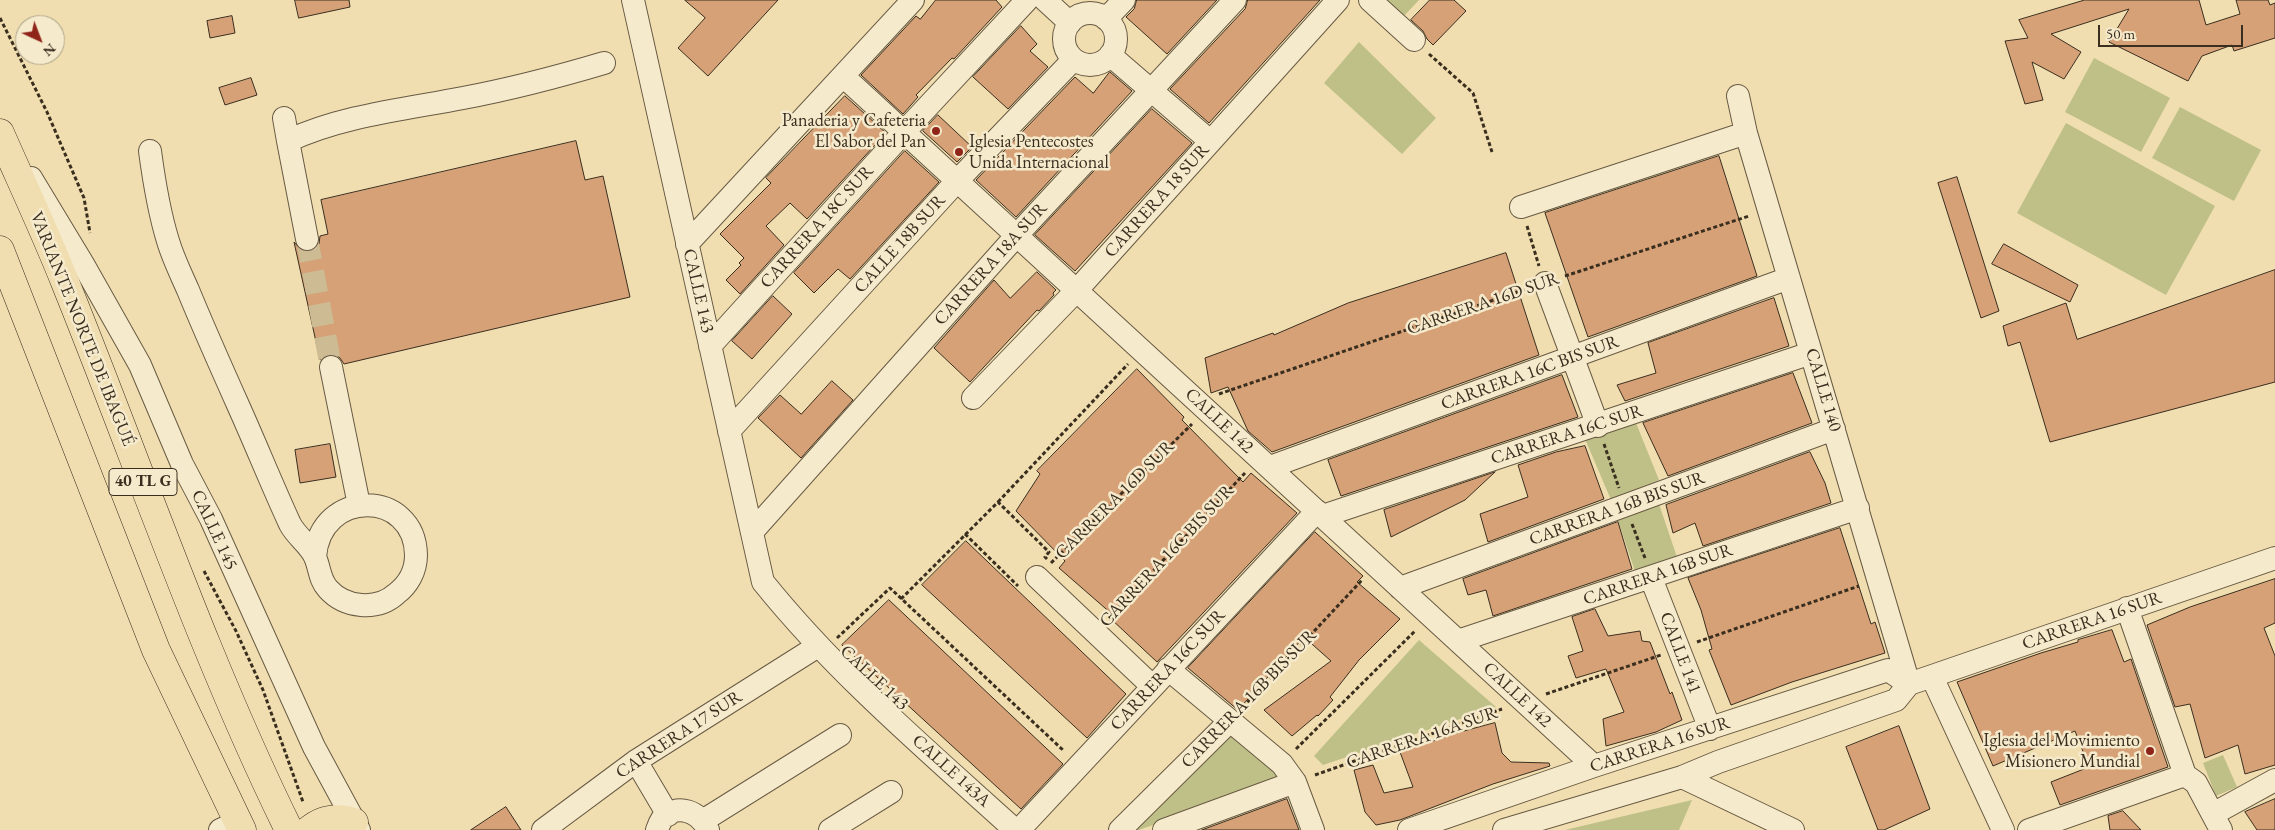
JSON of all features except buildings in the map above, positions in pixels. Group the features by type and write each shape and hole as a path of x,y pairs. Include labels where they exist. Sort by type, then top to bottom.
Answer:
{"highway":[{"name":"VARIANTE NORTE DE IBAGUÉ","path":"0,132 65,282 182,584 255,760 289,830"},
{"name":"40 TL G","path":"0,250 156,650 233,827"},
{"path":"310,830 324,821 334,819 357,826"}],"street":[{"name":"CALLE 143","path":"633,0 763,582"},
{"path":"687,244 914,0"},
{"name":"CARRERA 18C SUR","path":"710,346 904,132 1027,0"},
{"path":"1045,0 1070,23"},
{"path":"1106,19 1124,0"},
{"name":"CARRERA 18A SUR","path":"752,532 1017,235 1235,0"},
{"name":"CARRERA 18 SUR","path":"973,398 1077,290 1338,0"},
{"path":"1370,0 1414,40"},
{"path":"1087,13 1097,14 1106,19 1112,26 1115,36 1115,46 1110,55 1102,62 1092,65 1082,64 1073,60 1067,52 1064,42 1064,33 1070,23 1077,16 1087,13"},
{"path":"1110,55 1210,141"},
{"name":"CALLE 18B SUR","path":"729,431 957,181 1073,60"},
{"path":"288,141 311,130 397,110 538,82 604,63"},
{"name":"CALLE 142","path":"843,76 1594,766"},
{"name":"CALLE 140","path":"1738,96 1746,133 1768,209 1909,684"},
{"path":"284,118 307,239"},
{"name":"CALLE 145","path":"0,132 83,264 140,365 182,464 211,519 314,747 357,826"},
{"path":"1521,207 1746,133"},
{"path":"150,152 155,186 168,241 208,339 292,526 315,557"},
{"name":"CARRERA 16C BIS SUR","path":"1264,462 1572,358 1789,278"},
{"path":"1545,283 1598,426"},
{"name":"CARRERA 16C SUR","path":"1019,830 1168,669 1320,513 1598,426 1811,353"},
{"path":"330,367 359,505"},
{"name":"CARRERA 16B BIS SUR","path":"1400,588 1834,429"},
{"path":"359,505 376,506 393,512 405,524 414,539 416,556 413,573 404,588 391,599 375,605 358,605 341,600 328,589 319,574 315,557 318,539 327,523 336,514 359,505"},
{"name":"CARRERA 16B SUR","path":"1458,641 1858,508"},
{"name":"CARRERA 16 SUR","path":"1504,830 1682,777 1718,762 1896,700 1909,684 2275,558"},
{"path":"1037,577 1152,686"},
{"name":"CALLE 141","path":"1652,578 1710,729"},
{"name":"CALLE 143A","path":"763,582 790,616 826,644 884,711 1014,830"},
{"path":"2127,608 2185,775 2196,783 2217,822 2275,780"},
{"name":"CARRERA 17 SUR","path":"543,830 636,761 826,644"},
{"path":"1168,669 1282,764 1295,782 1314,830"},
{"name":"CARRERA 16 SUR","path":"1409,830 1594,766 1888,670 1909,684"},
{"path":"1932,677 2003,830"},
{"name":"CARRERA 16B BIS SUR","path":"1120,830 1230,721"},
{"path":"636,761 662,823 676,811 691,811 706,825 840,735"},
{"path":"2029,830 2185,775"},
{"path":"1682,777 1793,830"},
{"path":"1164,830 1295,782"},
{"path":"830,830 891,792"}],"path":[{"path":"1414,40 1472,93 1492,152"},
{"path":"1521,207 1545,283"},
{"name":"CARRERA 16D SUR","path":"1037,577 1202,405 1545,283 1768,209"},
{"path":"998,502 1142,350"},
{"name":"CARRERA 16C BIS SUR","path":"1095,632 1264,462"},
{"path":"901,599 965,534"},
{"name":"CARRERA 16B BIS SUR","path":"1230,721 1376,565"},
{"name":"CARRERA 16A SUR","path":"1295,782 1879,579"},
{"name":"CALLE 143","path":"826,644 890,588 1079,765"},
{"path":"1282,764 1431,616"}],"green space":[{"path":"1386,0 1419,0 1402,18"},
{"path":"1359,42 1436,118 1402,154 1324,83"},
{"path":"2094,58 2170,98 2141,152 2065,112"},
{"path":"2180,107 2261,150 2234,201 2152,158"},
{"path":"2066,123 2215,206 2166,295 2017,213"},
{"path":"1634,418 1659,480 1611,500 1585,439"},
{"path":"1658,501 1680,566 1638,580 1616,515"},
{"path":"1419,640 1496,707 1323,765 1314,756"},
{"path":"1230,730 1283,779 1139,830 1127,830"},
{"path":"2223,755 2237,787 2216,796 2203,763"},
{"path":"1692,800 1679,830 1565,830"}],"tunnel":[{"path":"307,239 331,367"}],"place":[{"name":"Panaderia y Cafeteria El Sabor del Pan","path":"936,131"},
{"name":"Iglesia Pentecostes Unida Internacional","path":"959,152"},
{"name":"Iglesia del Movimiento Misionero Mundial","path":"2150,751"}]}
